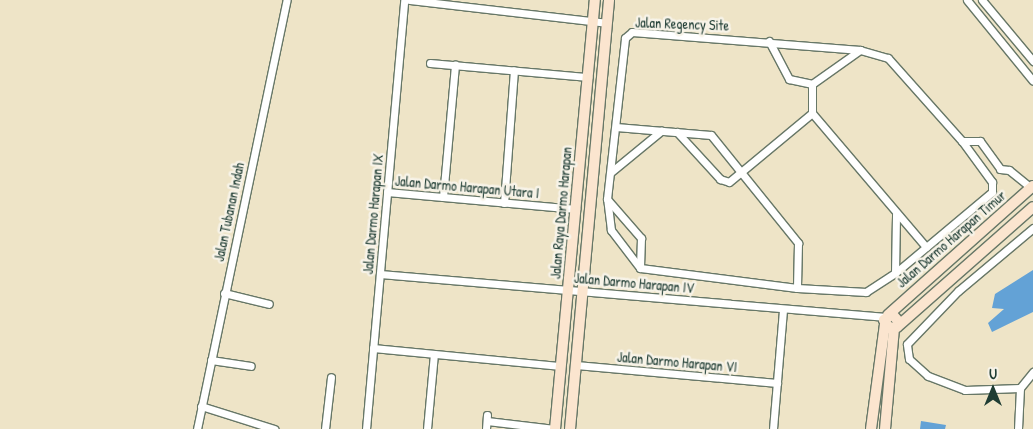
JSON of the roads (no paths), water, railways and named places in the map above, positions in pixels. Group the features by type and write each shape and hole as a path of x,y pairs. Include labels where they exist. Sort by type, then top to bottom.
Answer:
{"street":[{"name":"Jalan Tubanan Indah","path":"197,429 287,0"},
{"name":"Jalan Darmo Harapan IX","path":"366,429 404,0"},
{"path":"409,0 607,23"},
{"name":"Jalan Raya Darmo Harapan","path":"555,429 595,0"},
{"name":"Jalan Raya Darmo Harapan","path":"570,429 609,0"},
{"path":"967,0 1033,82"},
{"path":"982,0 1033,61"},
{"name":"Jalan Regency Site","path":"640,268 610,230 607,199 626,38 629,33 769,41 860,50 892,61 962,141 988,176"},
{"path":"769,41 790,79 812,84 860,50"},
{"path":"430,62 588,77"},
{"path":"443,197 455,65"},
{"path":"504,203 514,70"},
{"path":"812,84 812,113 926,247"},
{"path":"677,132 724,182 742,173 812,113"},
{"path":"616,127 710,135 798,242 797,288"},
{"path":"611,172 661,131"},
{"path":"962,141 980,141 1000,169"},
{"path":"607,199 638,234 640,268 797,288 866,292 895,273 992,192 988,176 1000,169 1009,170 1032,187"},
{"name":"Jalan Darmo Harapan Timur","path":"890,321 1032,187"},
{"name":"Jalan Darmo Harapan Utara I","path":"387,192 576,209"},
{"name":"Jalan Darmo Harapan Timur","path":"890,321 1033,206"},
{"path":"895,273 896,214"},
{"path":"1020,388 965,390 928,376 909,359 907,344 958,291 1033,228"},
{"name":"Jalan Darmo Harapan IV","path":"380,274 783,309 890,321"},
{"path":"224,293 268,304"},
{"path":"773,429 783,309"},
{"path":"871,429 890,321"},
{"path":"885,429 890,321"},
{"path":"373,348 561,366"},
{"path":"427,429 434,354"},
{"path":"211,360 251,366"},
{"name":"Jalan Darmo Harapan VI","path":"576,365 777,383"},
{"path":"1018,429 1020,388 1033,372"},
{"path":"325,429 331,377"},
{"path":"201,406 274,429"},
{"path":"486,429 487,418 555,429"}],"water":[{"path":"1033,270 1033,312 992,332 988,323 1004,309 992,308 995,294"},
{"path":"921,421 946,425 945,429 920,429"}]}
